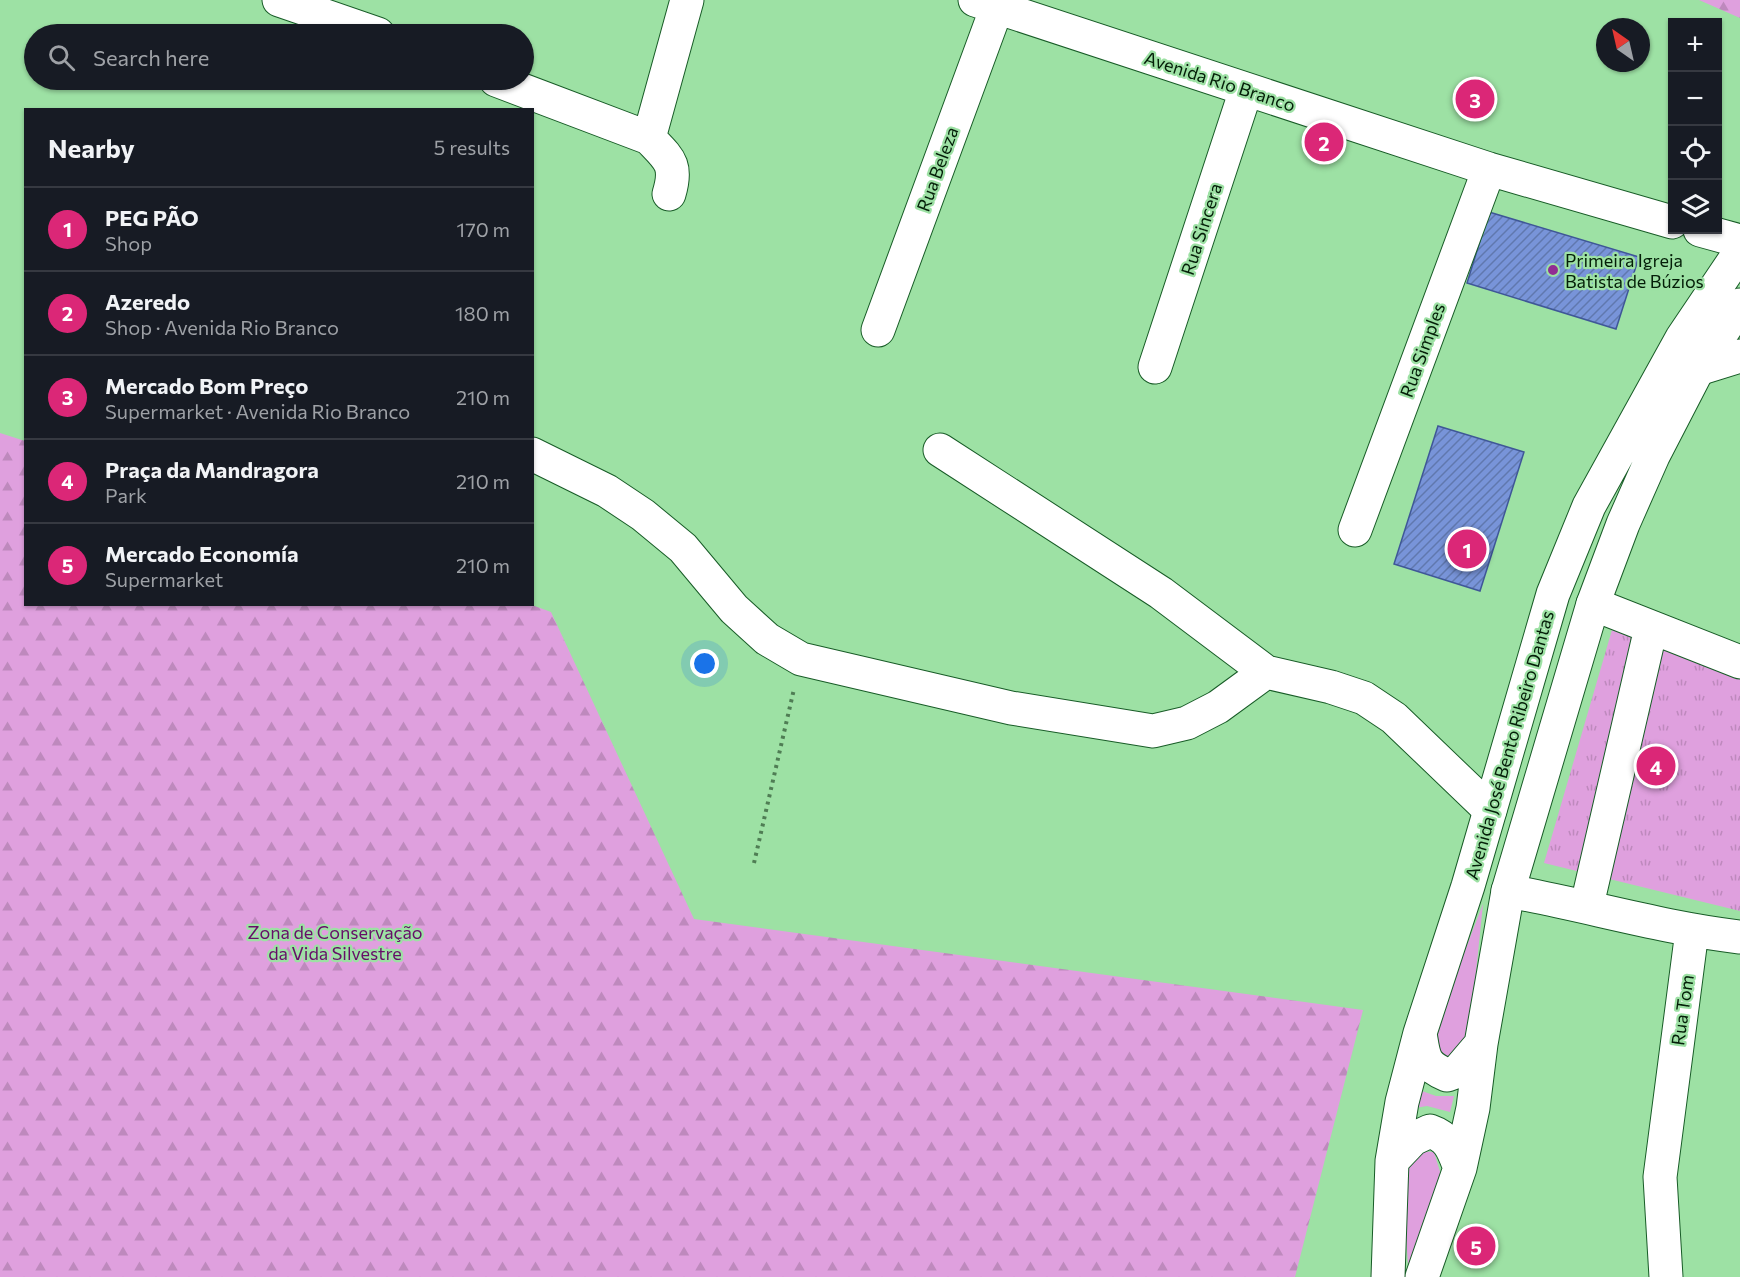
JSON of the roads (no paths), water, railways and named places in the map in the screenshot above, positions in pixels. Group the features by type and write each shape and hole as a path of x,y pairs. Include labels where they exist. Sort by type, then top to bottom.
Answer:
{"street":[{"path":"279,0 349,24"},
{"path":"649,138 687,0"},
{"name":"Avenida Rio Branco","path":"986,4 1489,169 1668,221"},
{"name":"Rua Beleza","path":"878,330 986,4"},
{"path":"522,90 649,138 672,166 674,177 669,194"},
{"name":"Rua Sincera","path":"1155,367 1246,90"},
{"name":"Rua Simples","path":"1355,530 1489,169"},
{"path":"1715,234 1740,241"},
{"name":"Avenida José Bento Ribeiro Dantas","path":"1388,1277 1392,1161 1402,1102 1420,1033 1490,810 1552,594 1589,506 1682,338 1740,252"},
{"path":"1422,1277 1460,1168 1473,1107 1480,1044 1509,891 1593,604 1623,524 1653,456 1698,369 1740,305"},
{"path":"1698,369 1740,356"},
{"path":"939,450 1090,545 1161,593 1266,672 1364,698 1394,718 1490,810"},
{"path":"534,455 607,491 643,515 683,548 743,616 767,639 801,659 1011,708 1153,731 1187,723 1208,712 1266,672"},
{"path":"1593,604 1740,662"},
{"path":"1587,906 1651,628"},
{"path":"1509,891 1587,906 1692,932 1740,937"},
{"name":"Rua Tom","path":"1666,1277 1660,1177 1692,932"},
{"path":"1420,1033 1425,1061 1434,1069 1447,1075 1458,1071 1480,1044"},
{"path":"1392,1161 1413,1139 1430,1131 1442,1135 1450,1144 1460,1168"}],"place":[{"name":"Mercado Bom Preço","path":"1475,99"},
{"name":"Azeredo","path":"1324,142"},
{"name":"Primeira Igreja Batista de Búzios","path":"1553,270"},
{"name":"PEG PÃO","path":"1467,549"},
{"name":"Praça da Mandragora","path":"1656,766"},
{"name":"Mercado Economía","path":"1476,1246"}],"park label":[{"name":"Zona de Conservação da Vida Silvestre","path":"335,942"}]}
